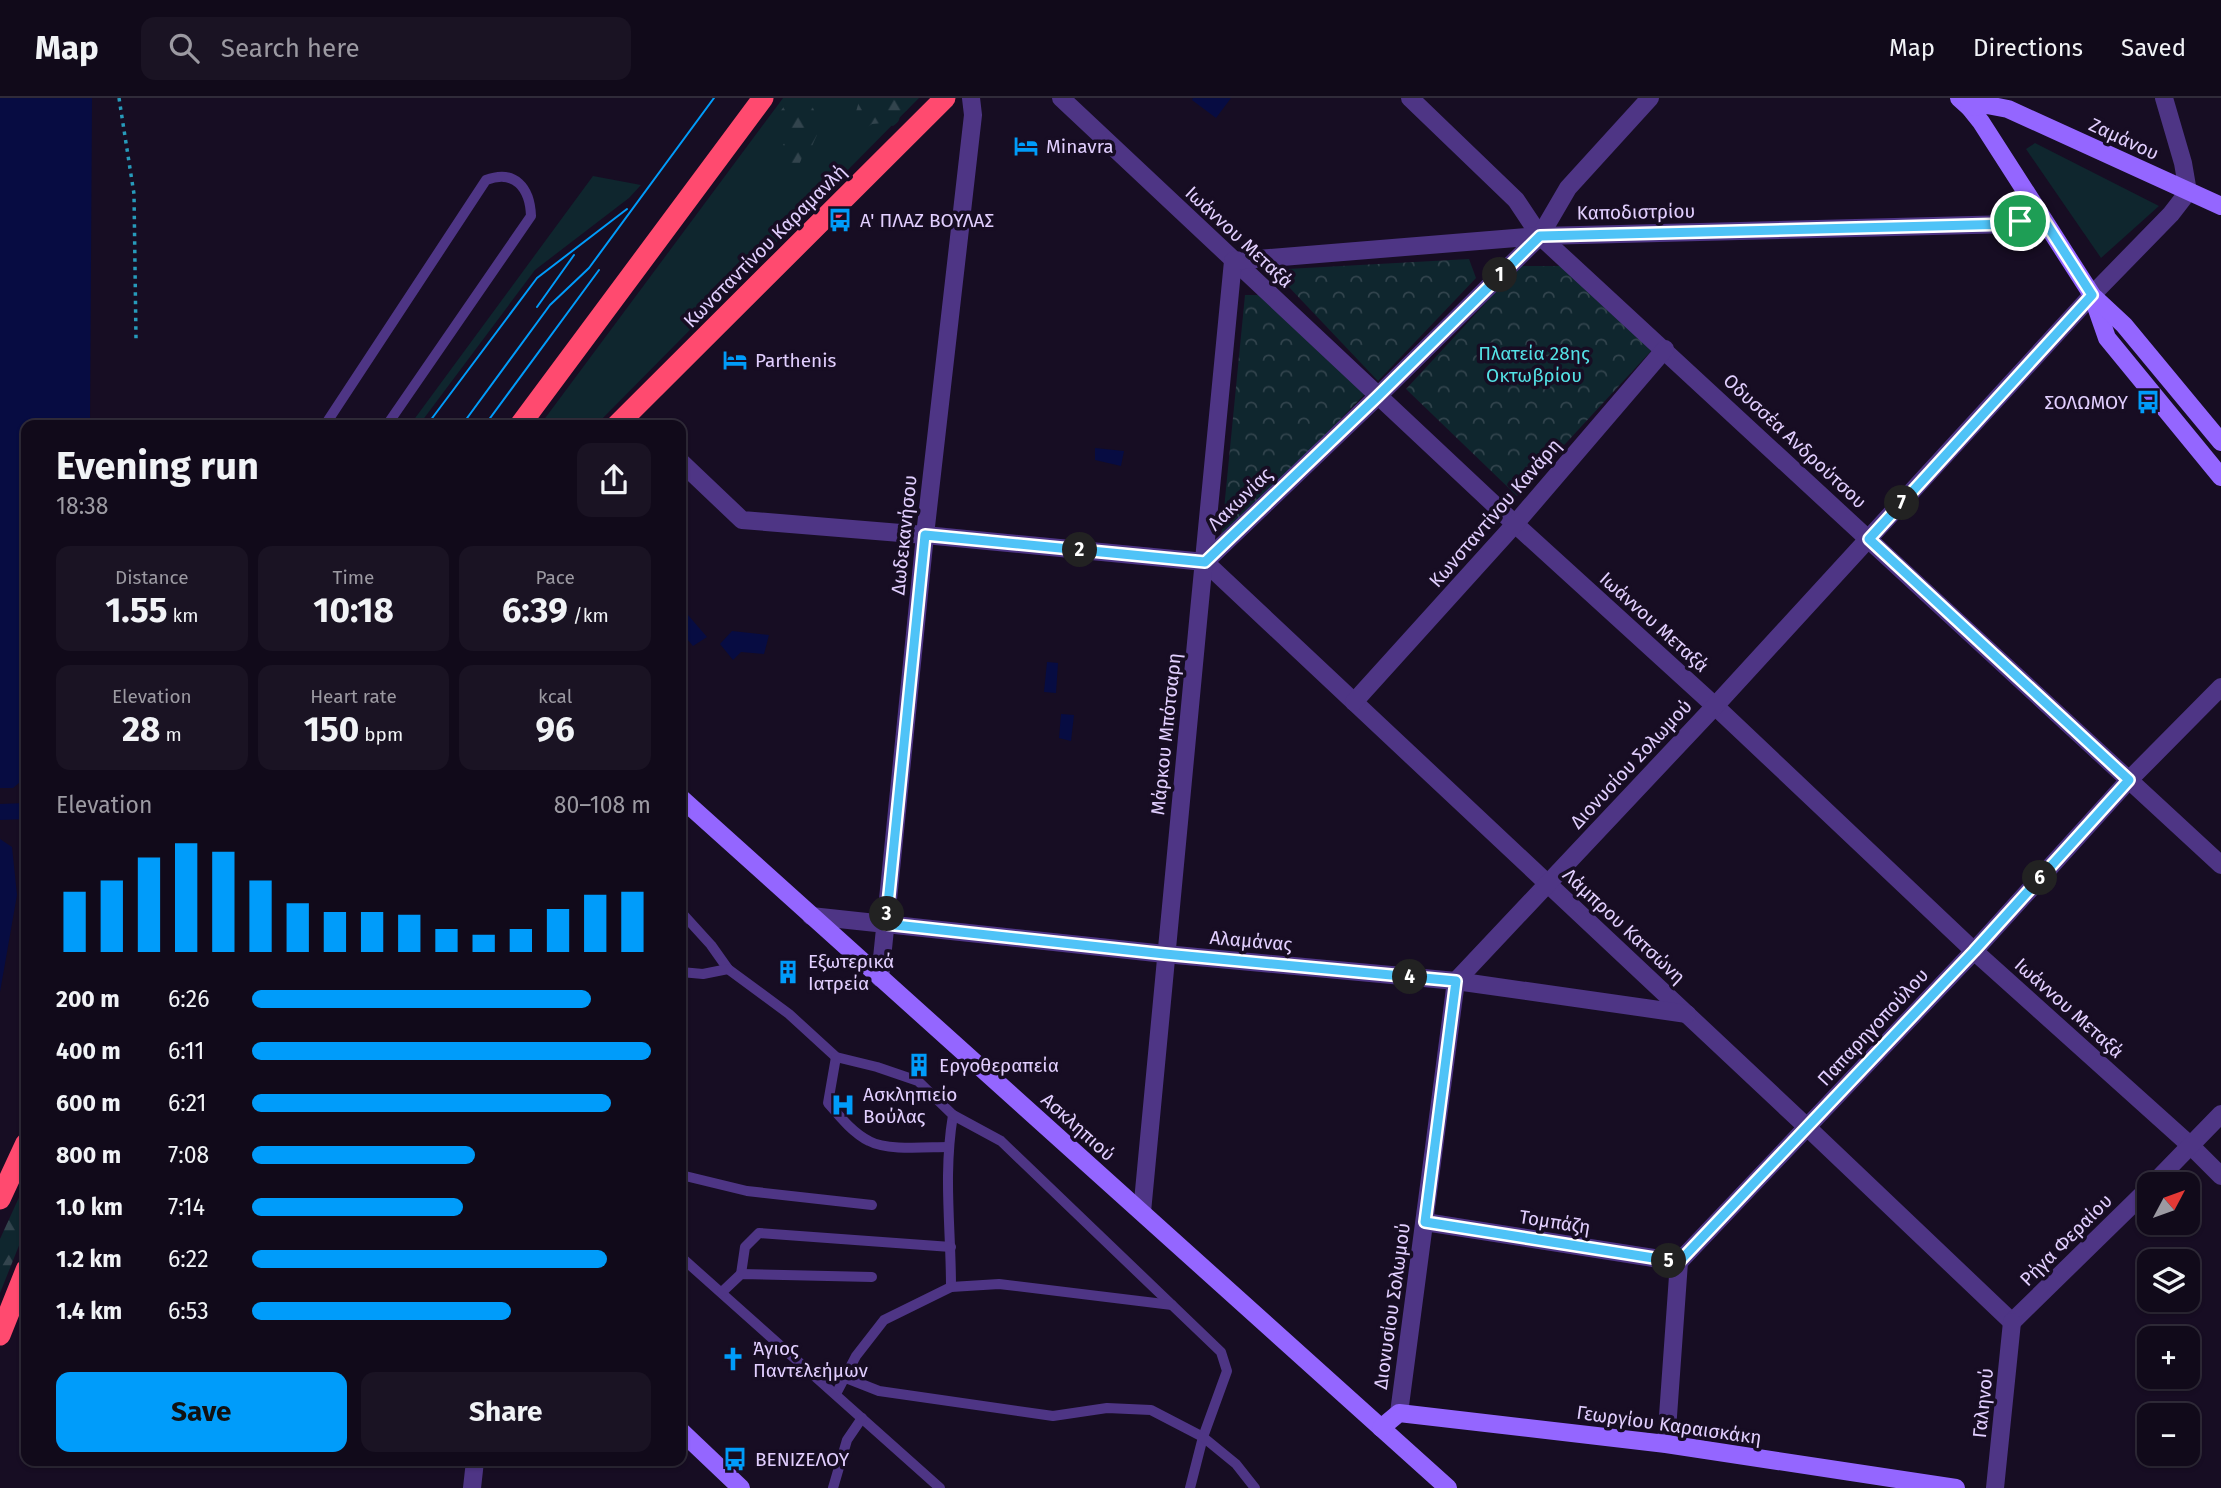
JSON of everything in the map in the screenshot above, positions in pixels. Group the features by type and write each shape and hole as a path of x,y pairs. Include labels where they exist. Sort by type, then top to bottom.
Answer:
{"highway":[{"path":"524,420 762,98"},
{"name":"Κωνσταντίνου Καραμανλή","path":"630,420 945,98"},
{"path":"0,1199 21,1154"},
{"path":"0,1335 21,1282"}],"street":[{"name":"Δωδεκανήσου","path":"880,978 925,535 972,129 971,98"},
{"name":"Ιωάννου Μεταξά","path":"1061,98 1515,524 1715,706 1974,951 2221,1176"},
{"name":"Οδυσσέα Ανδρούτσου","path":"1410,98 1516,201 1540,236 2221,865"},
{"name":"Λακωνίας","path":"1205,562 1540,236 1567,188 1650,98"},
{"path":"2164,98 2183,163 2188,192"},
{"path":"1964,102 2092,295 2107,338 2221,477"},
{"name":"Ζαμάνου","path":"1964,102 2008,109 2221,206"},
{"name":"Διονυσίου Σολωμού","path":"1399,1413 1456,981 1715,706 2092,295 2171,214 2188,192"},
{"name":"Καποδιστρίου","path":"1233,261 1540,236 2011,224 2040,214"},
{"name":"Μάρκου Μπότσαρη","path":"1142,1212 1233,261"},
{"path":"2092,295 2124,325 2221,442"},
{"name":"Κωνσταντίνου Κανάρη","path":"1354,702 1515,524 1665,349"},
{"path":"686,467 742,520 1205,562"},
{"name":"Λάμπρου Κατσώνη","path":"1205,562 2012,1322"},
{"name":"Παπαρηγοπούλου","path":"1679,1262 1974,951 2129,780 2221,687"},
{"name":"Ασκληπιού","path":"686,803 1448,1488"},
{"name":"Αλαμάνας","path":"811,916 1165,954 1456,981 1687,1014"},
{"name":"Ρήγα Φεραίου","path":"2164,1172 2221,1114"},
{"name":"Ρήγα Φεραίου","path":"2012,1322 2137,1199"},
{"name":"Τομπάζη","path":"1425,1222 1679,1262"},
{"path":"1666,1444 1679,1262"},
{"name":"Γαληνού","path":"1995,1488 2012,1322"},
{"path":"1381,1428 1399,1413"},
{"name":"Γεωργίου Καραισκάκη","path":"1399,1413 1666,1444 1956,1488"},
{"path":"686,1436 741,1488"},
{"path":"472,1488 474,1466"}],"lane":[{"path":"328,420 486,180 498,176 512,179 524,188 531,202 531,216 390,420"},
{"path":"686,918 728,969 789,1014 836,1058 877,1067 918,1081 953,1115 1000,1141 1221,1352 1227,1371 1203,1437 1190,1488"},
{"path":"686,972 703,974 728,969"},
{"path":"836,1058 828,1103 854,1131 872,1143 948,1147"},
{"path":"951,1287 947,1199 948,1147 953,1115"},
{"path":"686,1176 747,1191 872,1205"},
{"path":"722,1292 741,1274 745,1247 759,1233 951,1247"},
{"path":"686,1261 940,1488"},
{"path":"741,1274 872,1278"},
{"path":"836,1394 856,1356 884,1320 951,1287 999,1284 1172,1305"},
{"path":"846,1378 879,1391 1053,1416 1107,1408 1151,1410 1203,1437 1236,1464 1255,1488"},
{"path":"833,1488 847,1440 862,1418"}],"path":[{"path":"119,98 134,194 136,339"}],"green space":[{"path":"783,98 919,98 601,420 544,420"},
{"path":"860,98 908,98 910,106 906,111 897,112 899,120 893,126 872,124 864,130 858,126 855,115"},
{"path":"796,101 803,109 810,106 813,108 821,126 799,165 790,166 782,134 787,122 779,113 786,104"},
{"path":"2035,143 2159,206 2101,258 2026,149"},
{"path":"593,176 641,185 629,198 535,270 423,420 414,420"},
{"path":"1469,259 1476,278 1378,381 1287,285 1287,269"},
{"name":"Πλατεία 28ης Οκτωβρίου","path":"1520,266 1563,266 1652,350 1517,496 1406,389"},
{"path":"1245,295 1259,295 1366,393 1221,540"},
{"path":"21,1193 21,1240 0,1293 0,1239"}],"shaded area":[{"path":"0,98 92,98 90,420 21,420 21,781 13,788 0,788"},
{"path":"1231,98 1216,118 1192,100"},
{"path":"1095,448 1124,451 1121,466 1095,460"},
{"path":"686,613 707,637 693,646 686,638"},
{"path":"732,631 769,635 764,654 741,652 733,660 720,644"},
{"path":"1047,662 1058,663 1056,693 1044,692"},
{"path":"1061,714 1074,715 1071,741 1059,738"},
{"path":"21,803 21,819 0,820 0,804"},
{"path":"0,839 12,847 17,895 0,992"}],"tram line":[{"path":"466,420 550,305 589,268 714,98"},
{"path":"431,420 537,278 627,209"},
{"path":"537,307 574,255"},
{"path":"489,420 599,270"}],"place":[{"name":"Minavra","path":"1026,146"},
{"name":"Α' ΠΛΑΖ ΒΟΥΛΑΣ","path":"840,220"},
{"name":"Parthenis","path":"735,360"},
{"name":"ΣΟΛΩΜΟΥ","path":"2148,402"},
{"name":"Εξωτερικά Ιατρεία","path":"788,972"},
{"name":"Εργοθεραπεία","path":"919,1065"},
{"name":"Ασκληπιείο Βούλας","path":"843,1105"},
{"name":"Άγιος Παντελεήμων","path":"733,1359"},
{"name":"ΒΕΝΙΖΕΛΟΥ","path":"735,1459"}],"route":[{"path":"2040,214 2092,295 1869,539 2129,780 1974,951 1679,1262 1425,1222 1456,981 886,924 925,535 1205,562 1540,236 2011,224 2020,221 2040,214"}]}
